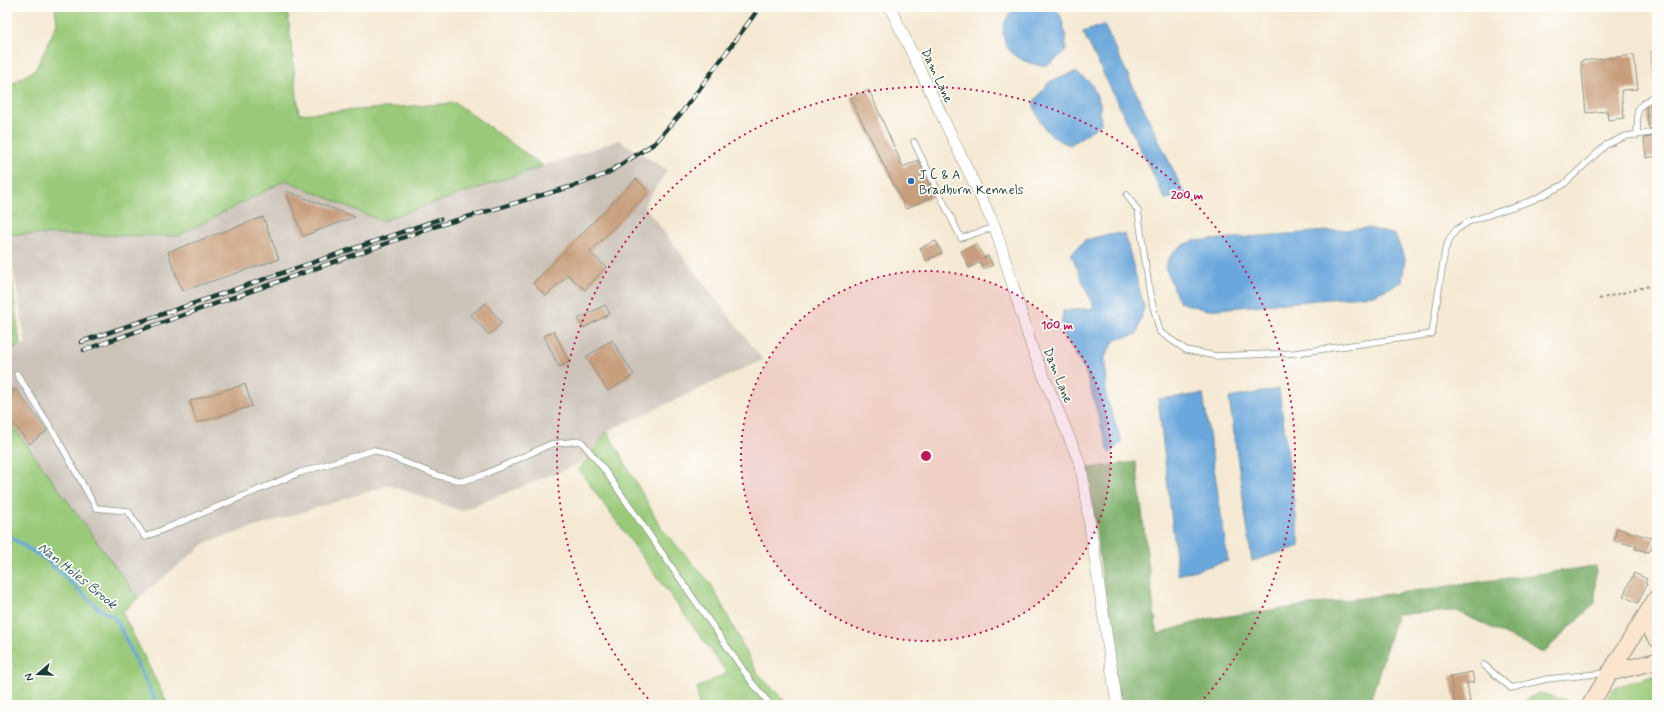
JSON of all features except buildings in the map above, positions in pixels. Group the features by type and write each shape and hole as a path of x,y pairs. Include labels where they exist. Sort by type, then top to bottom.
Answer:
{"main road":[{"path":"1590,705 1657,597"},
{"path":"1643,620 1657,639"},
{"path":"1609,673 1657,661"}],"street":[{"name":"Dam Lane","path":"890,7 995,227 1032,348 1081,466 1117,705"}],"lane":[{"path":"1654,54 1657,83"},
{"path":"1637,134 1638,108 1657,93"},
{"path":"1127,195 1138,211 1150,295 1160,332 1186,350 1216,356 1295,353 1432,334 1445,250 1450,238 1456,230 1468,222 1533,200 1563,185 1606,145 1626,136 1657,132"},
{"path":"914,142 961,238 995,227"},
{"path":"17,374 56,436 96,508 128,511 145,537 299,473 374,450 439,476 462,481 483,475 551,444 581,441 603,468 753,684 771,705"},
{"path":"1484,665 1511,688 1547,679 1609,673"}],"path":[{"path":"1599,298 1657,284"}],"shaded area":[{"path":"619,140 667,170 644,206 763,360 607,431 581,463 461,511 389,485 207,542 138,598 7,418 7,350 26,343 7,234 178,236 286,180 381,221"}],"green space":[{"path":"55,7 287,7 299,114 456,103 543,166 381,221 286,180 178,236 7,234 7,87 36,69 57,24"},
{"path":"7,243 20,345 7,350"},
{"path":"7,418 138,598 122,612 168,705 7,705 7,671 15,666 7,659"},
{"path":"607,431 662,529 711,584 756,671 788,705 699,705 697,688 727,673 579,470"},
{"path":"1136,462 1157,634 1207,619 1596,566 1595,603 1543,653 1457,611 1397,614 1369,705 1119,705 1088,468"},
{"path":"1657,675 1657,705 1602,705 1615,687"},
{"path":"1539,693 1572,702 1570,705 1516,705"}],"water":[{"path":"1019,7 1051,7 1056,9 1062,19 1066,40 1066,51 1051,63 1046,65 1036,65 1025,61 1011,52 1005,43 1003,31 1006,19"},
{"path":"1104,25 1185,195 1165,199 1083,32"},
{"path":"1075,72 1091,83 1100,103 1101,124 1070,145 1062,142 1050,134 1038,118 1033,103 1049,82"},
{"path":"1369,228 1395,235 1405,259 1402,282 1374,295 1206,310 1179,302 1165,267 1170,257 1179,247 1194,241"},
{"path":"1109,234 1125,234 1144,307 1137,334 1115,340 1105,356 1106,396 1122,442 1109,453 1085,370 1061,330 1063,311 1094,308 1071,254 1085,240"},
{"path":"1279,389 1300,546 1252,561 1229,398"},
{"path":"1203,394 1228,561 1178,575 1158,399"}],"waterway":[{"name":"Nan Holes Brook","path":"7,535 48,561 98,608 116,619 157,705"}],"railway":[{"path":"84,350 433,227 580,184 606,174 655,143 683,111 760,7"},
{"path":"81,342 440,219"}],"place":[{"name":"J C & A Bradburn Kennels","path":"911,181"}]}
